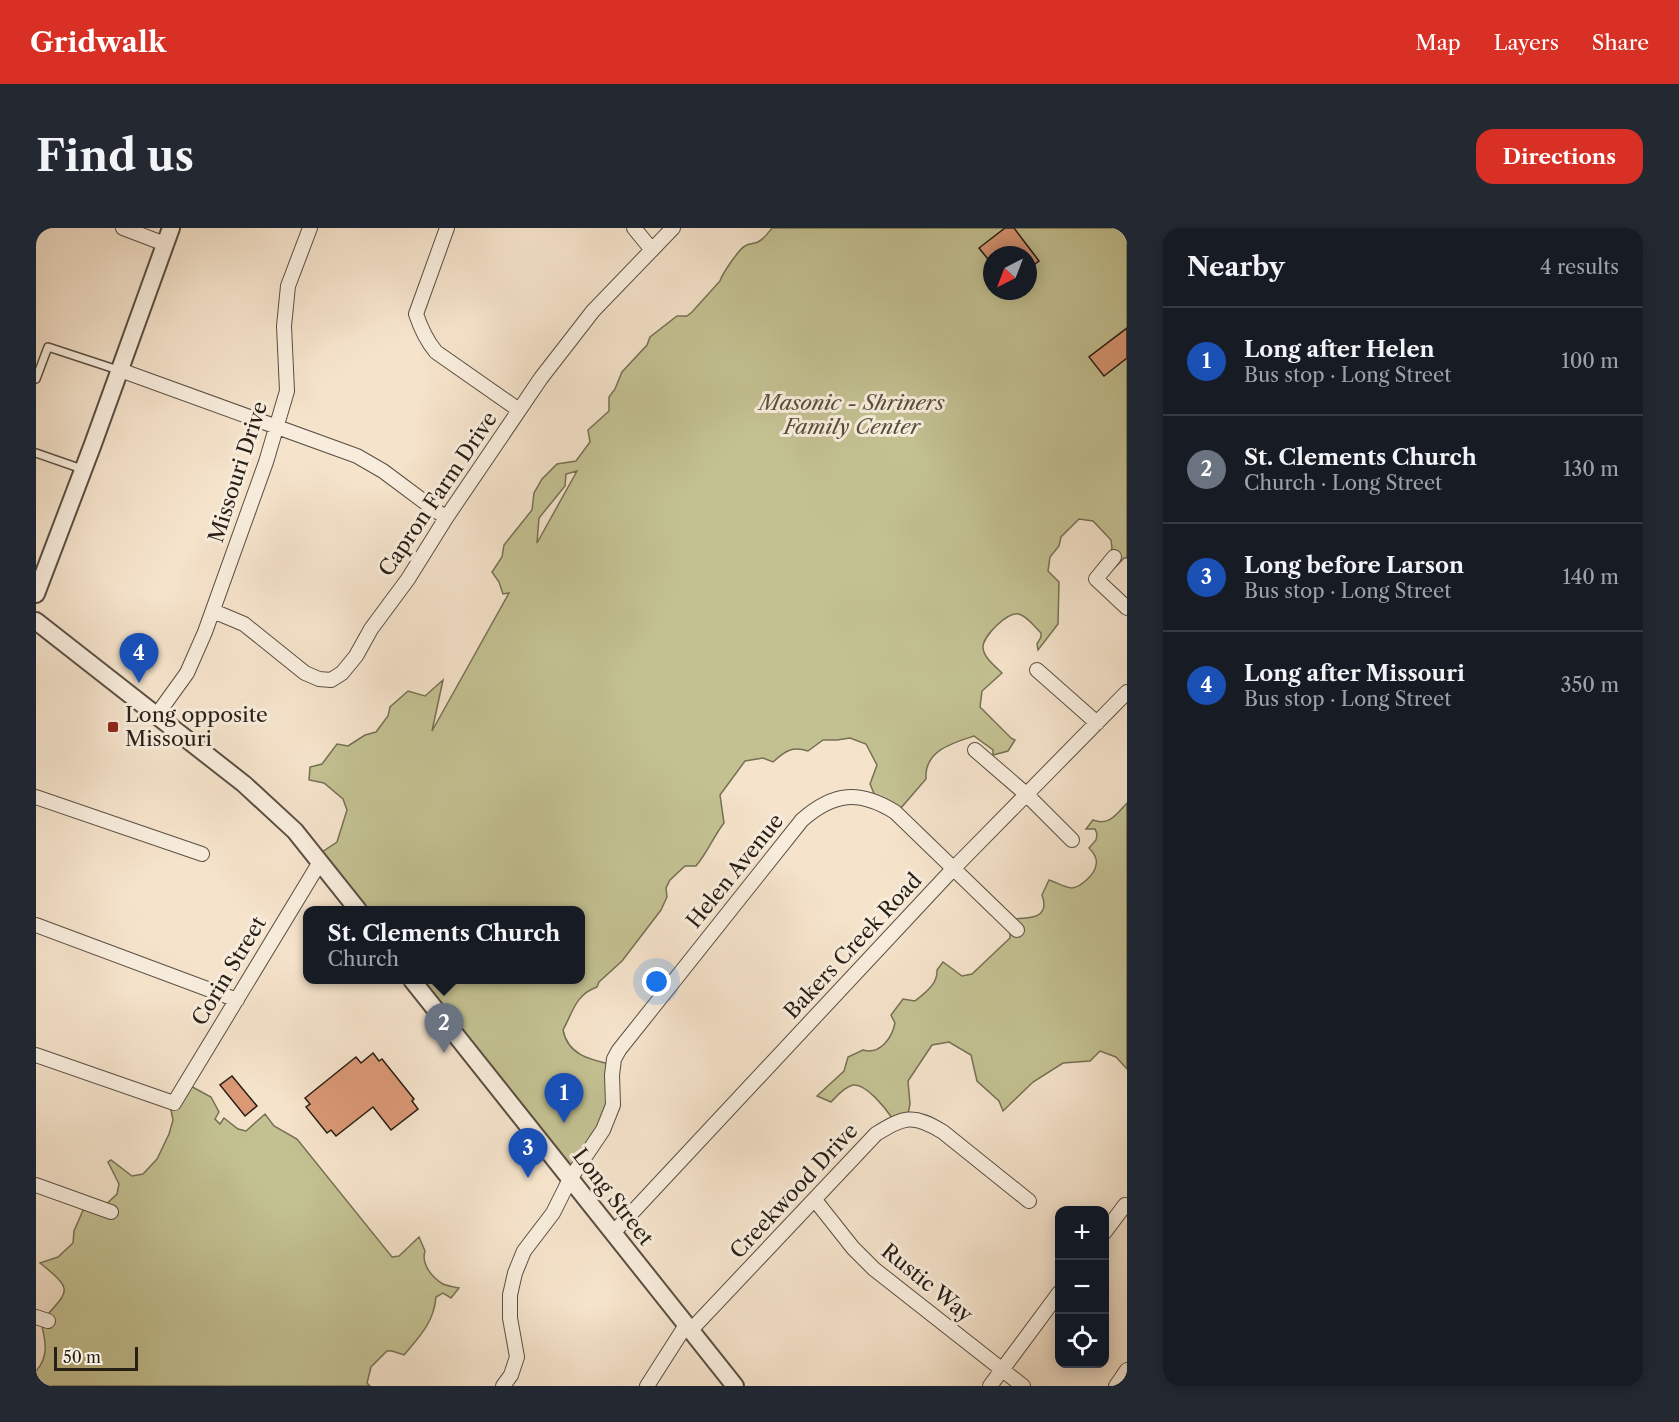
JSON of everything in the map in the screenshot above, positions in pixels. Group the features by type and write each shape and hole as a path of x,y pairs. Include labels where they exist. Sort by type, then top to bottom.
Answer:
{"street":[{"path":"123,228 165,244"},
{"path":"36,594 171,228"},
{"name":"Missouri Drive","path":"156,716 187,673 213,611 277,428 287,391 284,326 288,286 310,228"},
{"path":"447,228 416,314 421,328 427,341 436,352 519,410"},
{"path":"634,228 652,250"},
{"name":"Capron Farm Drive","path":"213,611 244,624 305,673 319,679 331,680 342,673 408,579 446,518 541,378 592,311 673,228"},
{"path":"120,370 357,456 382,471 446,518"},
{"path":"1114,557 1096,579 1127,608"},
{"path":"36,621 244,784 295,831 355,906"},
{"path":"1037,670 1097,723"},
{"name":"Bakers Creek Road","path":"614,1233 953,869 1127,692"},
{"path":"975,750 1026,794 1072,840"},
{"name":"Helen Avenue","path":"503,1386 511,1375 517,1357 510,1318 510,1295 515,1273 524,1251 553,1213 570,1179 603,1130 613,1105 614,1059 802,820 815,808 844,797 859,796 878,801 895,812 1017,930"},
{"path":"36,797 202,854"},
{"name":"Corin Street","path":"36,1055 174,1103 320,862"},
{"path":"36,925 237,999"},
{"name":"Long Street","path":"415,984 735,1386"},
{"name":"Creekwood Drive","path":"647,1386 688,1328 815,1200 876,1134 898,1120 915,1119 943,1132 1029,1201"},
{"path":"36,1185 111,1212"},
{"name":"Rustic Way","path":"815,1200 852,1248 874,1269 1023,1386"},
{"path":"1109,1226 1125,1205"},
{"path":"990,1386 1055,1298"},
{"path":"1116,1386 1127,1370"}],"lane":[{"path":"36,380 48,347 120,370"},
{"path":"36,453 84,469"}],"green space":[{"name":"Masonic - Shriners Family Center","path":"772,228 1127,228 1127,558 1124,558 1102,581 1112,548 1111,540 1093,521 1079,519 1061,537 1059,546 1050,557 1048,571 1059,582 1058,624 1038,650 1037,644 1041,633 1019,614 1003,620 984,642 983,647 987,658 1002,673 982,691 980,707 1015,740 1008,751 993,755 993,750 974,736 949,745 930,761 926,779 900,809 875,796 870,784 877,765 866,744 850,738 823,740 808,751 789,750 773,762 763,758 745,761 720,795 724,823 704,855 696,866 685,866 670,880 666,888 667,897 661,910 622,961 599,982 597,987 579,999 563,1030 570,1046 576,1051 590,1059 614,1065 617,1089 571,1177 414,984 585,984 585,906 353,906 316,856 337,842 347,810 343,799 324,783 309,780 310,767 322,764 337,744 348,746 365,735 376,732 388,716 390,707 408,691 425,696 443,680 432,731 509,593 503,594 492,572 502,557 504,545 532,510 534,493 542,479 557,464 576,461 590,442 588,430 609,411 609,397 622,372 647,345 650,337 677,316 687,316 692,312 720,281 742,248 760,241","holes":["577,471 537,543 539,518 565,486 566,474"]},
{"path":"1127,803 1127,1069 1116,1057 1100,1051 1090,1061 1063,1063 1033,1082 1003,1111 999,1101 977,1081 971,1055 949,1042 932,1045 908,1081 910,1104 908,1114 892,1118 875,1097 858,1085 847,1088 831,1102 817,1096 844,1071 848,1057 863,1050 875,1050 884,1044 895,1023 891,1015 903,999 915,1001 927,991 933,984 937,970 943,962 962,976 972,974 1010,938 1010,919 1030,918 1040,913 1044,903 1042,895 1049,880 1072,888 1087,880 1096,865 1094,853 1089,848 1096,840 1097,834 1095,829 1086,829 1093,820 1104,822 1112,818"},
{"path":"187,1084 211,1097 219,1112 215,1119 220,1124 224,1118 238,1129 246,1131 265,1114 274,1126 297,1139 392,1257 399,1256 419,1237 425,1251 424,1260 431,1274 443,1284 459,1288 451,1298 443,1293 436,1297 429,1321 421,1335 404,1355 387,1351 371,1367 367,1383 370,1386 36,1386 36,1371 45,1353 41,1322 58,1303 64,1291 59,1280 40,1263 58,1257 73,1243 74,1231 84,1208 101,1209 117,1194 119,1184 108,1162 111,1160 132,1176 143,1174 157,1159 173,1120 170,1105"}],"building":[{"path":"1005,228 1014,228 1028,246 983,246 983,253 979,248"},
{"path":"1127,328 1127,358 1104,376 1089,357"},
{"path":"373,1053 379,1061 382,1059 414,1099 412,1101 418,1109 391,1130 373,1107 336,1136 331,1130 327,1133 306,1107 310,1104 305,1098 356,1057 361,1063"},
{"path":"232,1076 257,1106 245,1116 220,1085"}],"place":[{"name":"Long after Missouri","path":"139,683"},
{"name":"Long opposite Missouri","path":"113,727"},
{"name":"St. Clements Church","path":"444,1053"},
{"name":"Long after Helen","path":"564,1123"},
{"name":"Long before Larson","path":"528,1178"}]}
